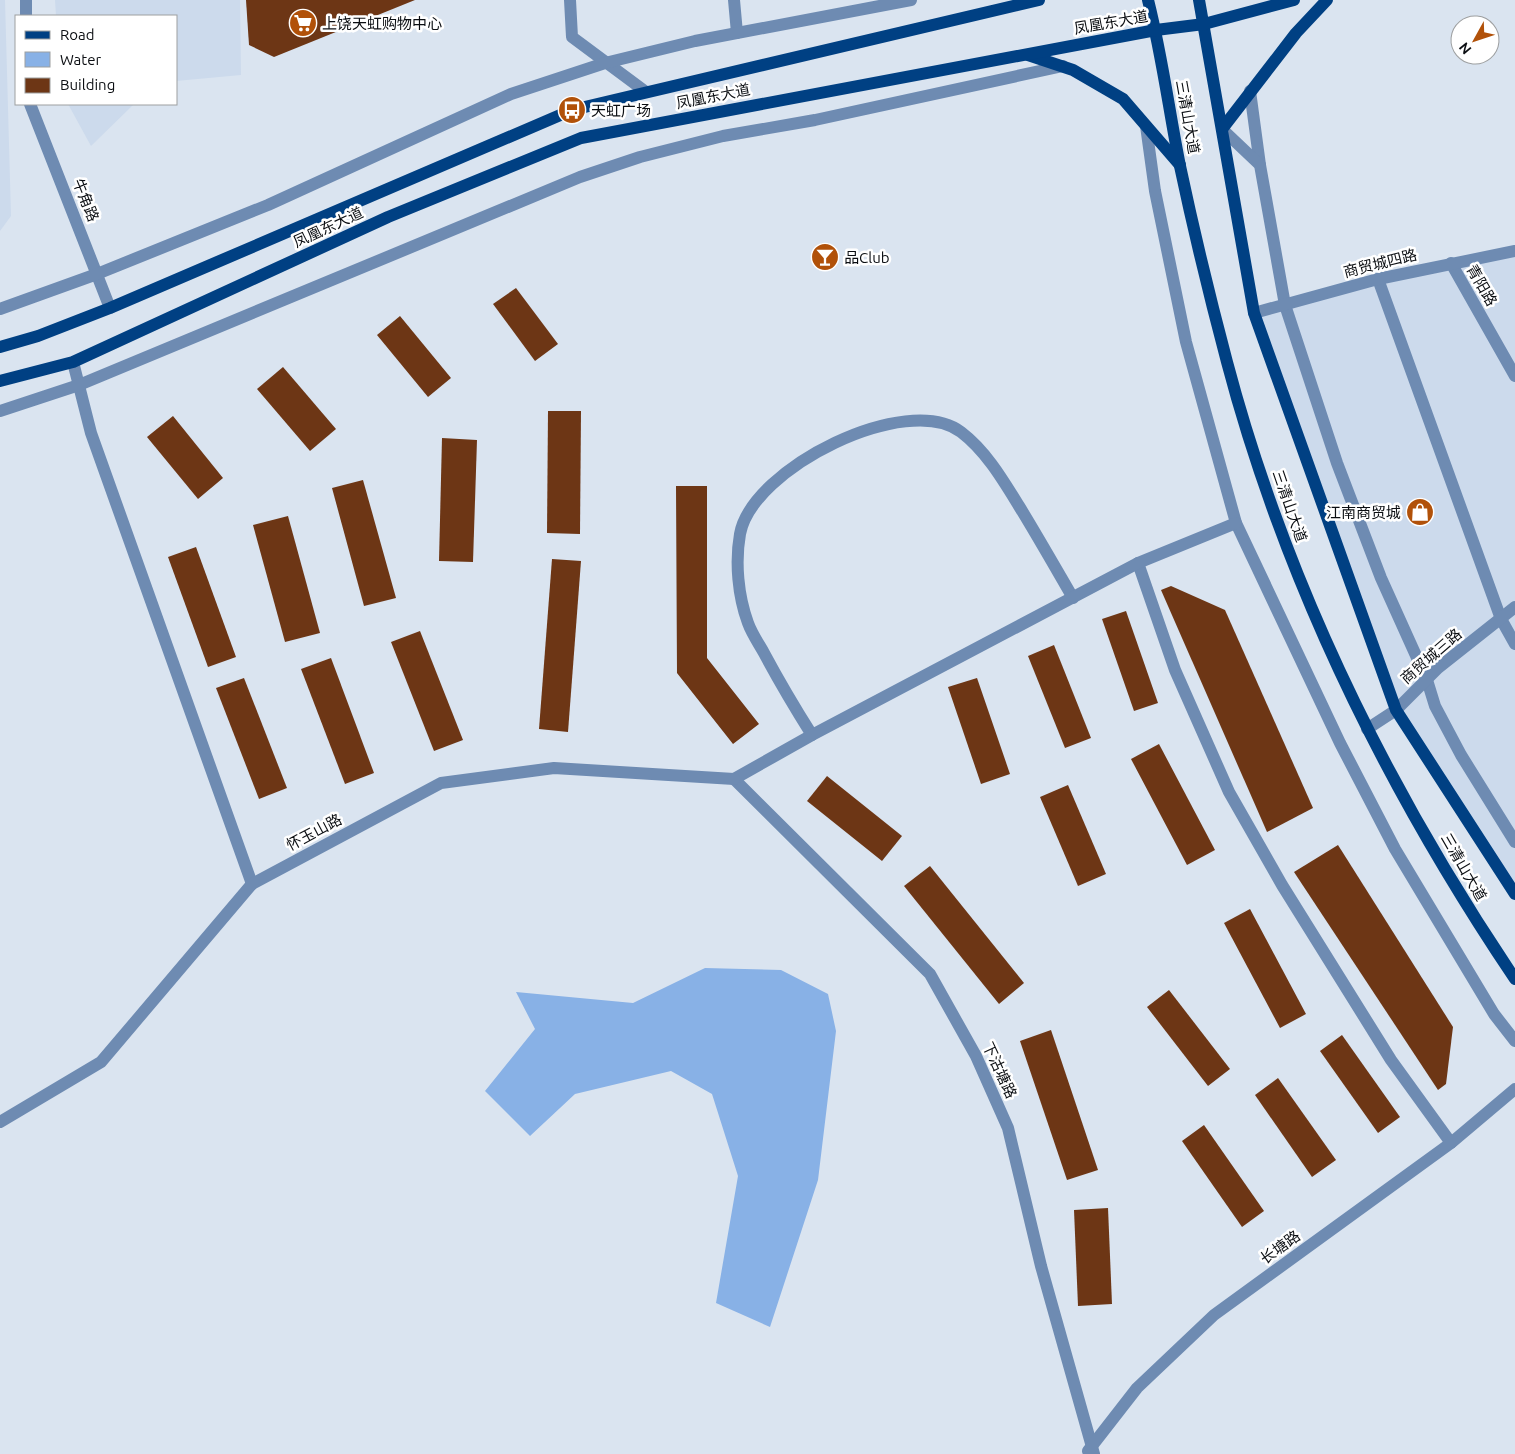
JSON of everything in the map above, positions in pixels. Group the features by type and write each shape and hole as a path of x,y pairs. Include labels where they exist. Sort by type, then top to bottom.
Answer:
{"main road":[{"name":"凤凰东大道","path":"0,347 38,336 110,308 572,110 1013,4 1039,0"},
{"name":"三清山大道","path":"1148,0 1156,30 1180,166 1228,364 1272,508 1311,611 1367,729 1466,905 1515,979"},
{"name":"三清山大道","path":"1199,0 1254,313 1396,710 1515,894"},
{"name":"凤凰东大道","path":"0,381 73,362 388,217 581,138 1156,30 1204,24 1294,0"},
{"path":"1222,129 1296,33 1327,0"},
{"path":"1026,54 1074,70 1123,99 1180,166"}],"street":[{"path":"26,0 26,15"},
{"path":"570,0 572,37 646,92"},
{"path":"734,0 737,33"},
{"path":"0,309 97,274 268,205 512,94 605,63 737,33 911,0"},
{"path":"0,411 79,385 580,177 640,157 723,136 814,120 1062,66"},
{"path":"1250,91 1260,165 1285,305 1337,463 1381,578 1427,680 1435,706 1461,755 1515,842"},
{"name":"牛角路","path":"30,105 110,308"},
{"path":"1146,126 1154,192 1186,342 1236,523 1340,743 1395,848 1494,1014 1515,1041"},
{"path":"1222,129 1260,165"},
{"name":"商贸城四路","path":"1254,313 1378,279 1515,251"},
{"name":"青阳路","path":"1451,263 1515,376"},
{"path":"1378,279 1501,619 1515,644"},
{"path":"73,362 91,433 252,884"},
{"path":"812,735 780,684 748,624 738,580 740,532 754,501 784,472 832,442 890,424 935,420 961,432 995,468 1073,598"},
{"path":"734,779 812,735 1138,563 1236,523"},
{"path":"1138,563 1176,670 1229,792 1282,885 1386,1052 1451,1143"},
{"name":"商贸城三路","path":"1367,729 1396,710 1427,680 1515,606"},
{"name":"怀玉山路","path":"0,1122 102,1062 252,884 441,782 554,768 734,779"},
{"name":"下沽塘路","path":"734,779 930,974 976,1056 1008,1128 1090,1451"},
{"name":"长塘路","path":"1090,1451 1136,1388 1214,1315 1451,1143 1515,1089"}],"shaded area":[{"path":"0,0 5,0 11,216 0,231"},
{"path":"55,0 240,0 241,75 178,81 178,15 56,15"},
{"path":"69,105 133,105 91,146"},
{"name":"江南商贸城","path":"1515,253 1515,894 1396,710 1254,313"}],"water":[{"path":"705,968 781,970 828,994 836,1031 818,1180 770,1327 716,1303 738,1176 712,1094 671,1071 575,1094 530,1136 485,1091 535,1029 516,992 633,1003"}],"building":[{"name":"上饶天虹购物中心","path":"246,0 415,0 274,57 249,45"},
{"path":"516,288 558,344 535,361 493,304"},
{"path":"400,316 451,378 428,397 377,335"},
{"path":"283,367 336,429 310,451 257,389"},
{"path":"548,411 581,411 580,534 547,533"},
{"path":"173,416 223,478 198,499 147,437"},
{"path":"442,438 477,440 473,562 439,561"},
{"path":"363,480 396,598 364,606 332,488"},
{"path":"676,486 707,486 707,658 759,724 733,744 677,673"},
{"path":"288,516 320,633 285,642 253,525"},
{"path":"196,547 236,657 208,667 168,557"},
{"path":"552,559 581,561 568,732 539,729"},
{"path":"1171,586 1225,610 1313,808 1267,832 1161,590"},
{"path":"1126,611 1158,703 1134,711 1102,619"},
{"path":"420,631 463,740 434,751 391,642"},
{"path":"1054,645 1091,738 1065,748 1028,656"},
{"path":"331,658 374,773 345,784 301,669"},
{"path":"244,678 287,788 259,799 216,688"},
{"path":"977,678 1010,774 981,784 948,687"},
{"path":"1159,744 1215,850 1187,865 1131,759"},
{"path":"827,776 902,836 882,861 807,801"},
{"path":"1068,785 1106,874 1078,886 1040,797"},
{"path":"1338,845 1453,1027 1446,1084 1438,1090 1294,872"},
{"path":"930,866 1024,983 999,1004 904,886"},
{"path":"1250,909 1306,1014 1280,1028 1224,923"},
{"path":"1169,990 1230,1069 1208,1086 1147,1007"},
{"path":"1051,1030 1098,1170 1067,1180 1020,1041"},
{"path":"1342,1035 1400,1117 1378,1133 1320,1051"},
{"path":"1278,1078 1336,1160 1312,1177 1255,1095"},
{"path":"1204,1125 1264,1211 1242,1227 1182,1141"},
{"path":"1108,1208 1112,1304 1078,1306 1074,1210"}],"place":[{"name":"上饶天虹购物中心","path":"303,23"},
{"name":"天虹广场","path":"572,110"},
{"name":"品Club","path":"825,257"},
{"name":"江南商贸城","path":"1420,512"}]}
